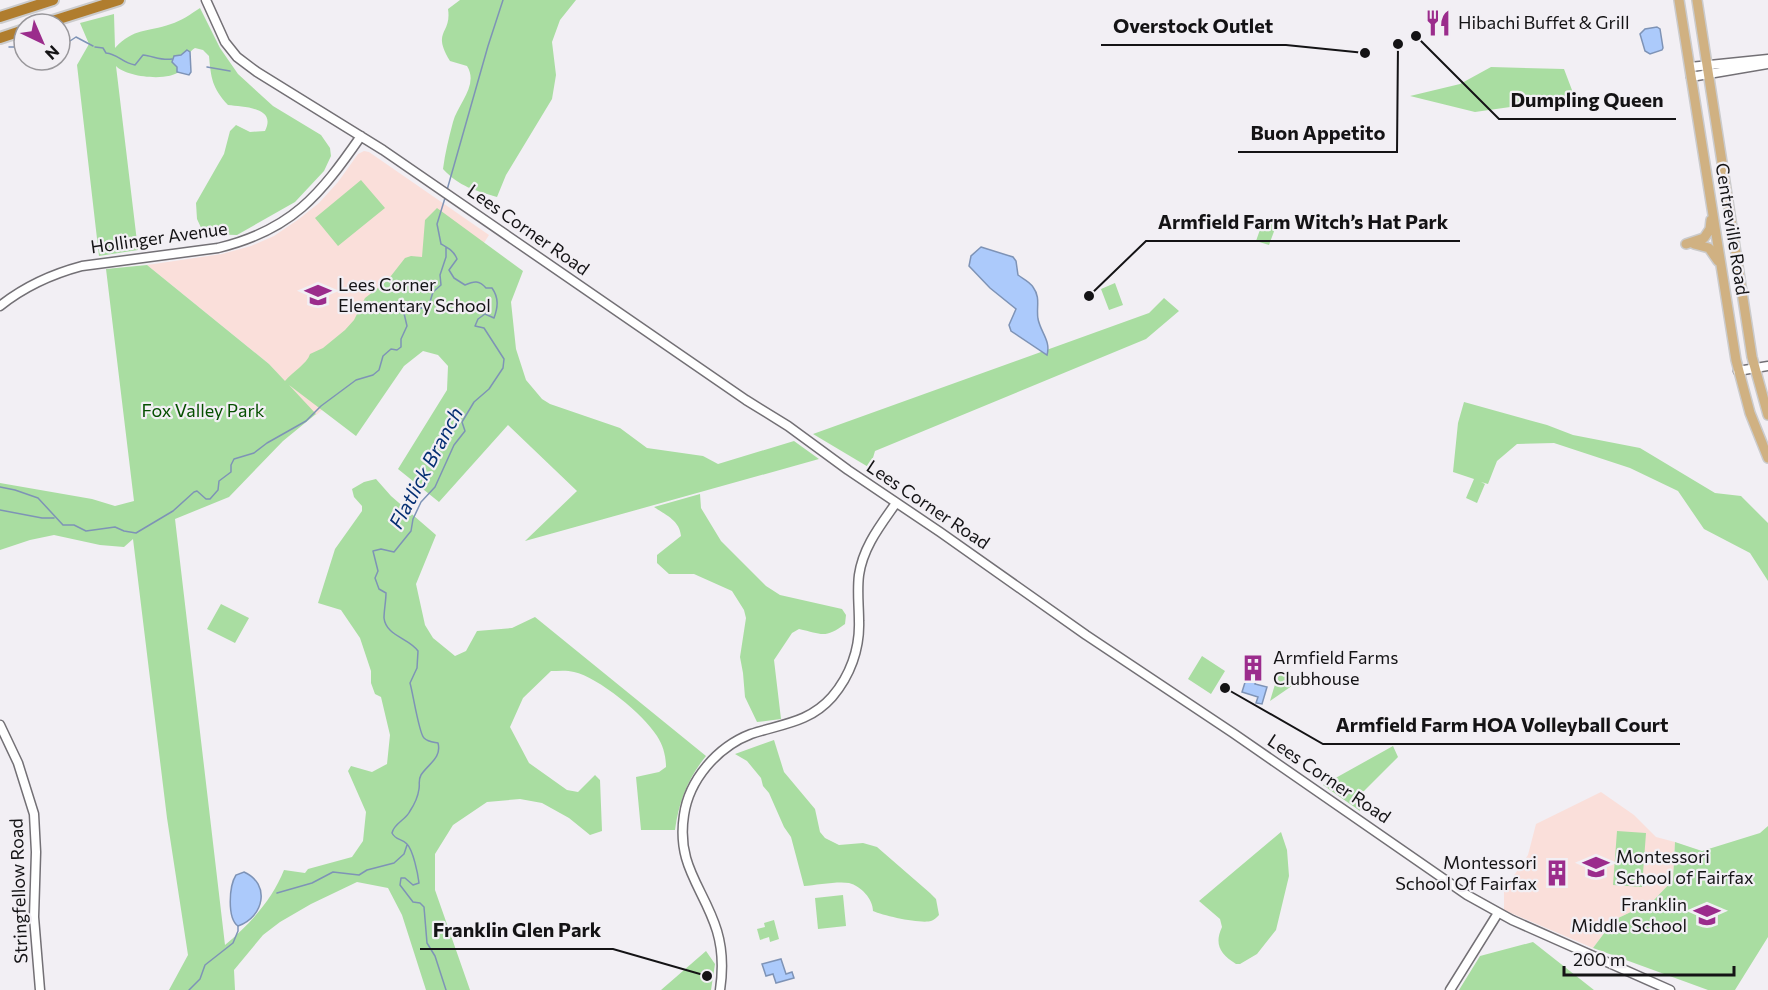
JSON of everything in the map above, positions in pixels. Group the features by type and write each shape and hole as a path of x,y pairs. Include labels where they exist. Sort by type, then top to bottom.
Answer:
{"highway":[{"path":"0,17 53,0"},
{"path":"72,15 119,0"}],"main road":[{"name":"Centreville Road","path":"1680,0 1738,371 1750,413 1768,458"},
{"name":"Centreville Road","path":"1697,0 1755,368 1768,415"},
{"path":"1712,210 1707,235 1700,240 1686,244 1705,245 1721,266"}],"street":[{"name":"Lees Corner Road","path":"206,0 225,42 237,57 274,83 361,136 746,400 788,426 1086,635 1467,895 1498,913 1670,990"},
{"path":"1691,72 1707,64 1768,59"},
{"path":"1691,72 1708,75 1768,64"},
{"name":"Hollinger Avenue","path":"0,306 36,282 68,270 218,248 248,240 265,232 287,220 311,200 333,177 361,136"},
{"path":"1738,371 1768,366"},
{"path":"720,990 723,960 720,939 685,859 682,836 691,791 704,770 728,747 749,735 801,720 826,702 839,687 852,664 859,638 858,588 862,562 870,540 896,503"},
{"name":"Stringfellow Road","path":"0,724 18,763 34,814 36,852 34,917 40,990"},
{"path":"1450,990 1498,913"}],"shaded area":[{"name":"Lees Corner Elementary School","path":"364,151 369,152 489,235 422,340 349,388 316,415 269,364 147,265 222,254 251,246 274,236 319,203 358,154"},
{"name":"Montessori School of Fairfax","path":"1601,792 1634,815 1656,837 1675,842 1673,880 1652,902 1614,920 1593,948 1504,910 1504,890 1528,855 1536,824"}],"green space":[{"path":"460,0 576,0 560,20 552,42 556,75 552,99 506,175 497,197 461,184 443,169 453,122 471,80 467,66 450,61 442,43 448,9"},
{"path":"200,8 220,48 238,74 273,106 321,135 330,148 331,156 324,171 295,202 237,235 204,234 197,219 196,203 224,154 230,131 236,125 250,132 265,131 268,123 267,117 257,110 228,105 215,88 209,56 203,50 195,48 180,71 166,76 137,75 116,66 138,250 99,256 77,65 89,44 80,23 114,14 115,48 135,34 175,23"},
{"path":"1491,67 1564,69 1575,98 1475,112 1410,96 1460,84"},
{"path":"361,180 385,208 338,246 315,218"},
{"name":"Fox Valley Park","path":"437,208 523,271 511,302 516,349 526,380 542,399 550,404 620,428 647,448 703,456 718,464 794,441 819,459 525,541 577,491 508,425 439,502 398,469 447,390 448,366 438,355 423,351 404,366 356,436 289,385 316,414 283,441 229,497 175,519 225,945 259,911 284,870 305,873 308,869 352,857 363,841 366,812 348,771 351,766 372,772 387,764 390,735 381,697 375,694 371,683 371,671 360,638 341,610 318,603 335,549 362,511 362,506 354,497 352,489 364,482 376,479 391,496 436,535 416,584 425,625 433,638 455,656 466,651 477,631 512,628 535,617 706,756 685,790 675,830 641,830 636,777 659,772 666,767 664,751 659,739 651,727 620,698 595,681 574,672 551,671 523,698 510,727 529,763 567,790 578,792 595,775 600,780 602,831 590,835 569,818 542,803 520,799 487,802 453,825 435,854 435,890 470,990 426,990 402,915 388,888 357,882 311,904 263,935 234,970 235,990 169,990 188,955 167,818 133,539 124,547 100,545 54,535 0,550 0,483 92,499 115,506 134,501 106,269 147,265 269,364 285,381 306,361 310,354 323,348 345,330 354,320 365,298 387,281 405,258 422,257 425,220"},
{"path":"1263,221 1276,226 1269,245 1256,241"},
{"path":"1115,283 1123,305 1109,310 1101,289"},
{"path":"1164,298 1179,311 1146,339 875,451 870,468 813,434 1149,313"},
{"path":"1464,402 1547,425 1573,435 1640,448 1715,493 1741,496 1768,523 1768,581 1750,553 1704,529 1678,491 1630,468 1554,443 1517,444 1497,461 1488,484 1481,482 1485,484 1477,503 1466,498 1474,479 1453,472 1458,423"},
{"path":"700,494 701,508 721,541 766,586 780,595 842,609 846,615 845,624 833,632 818,634 799,629 792,633 774,660 781,719 757,722 745,697 740,657 746,618 744,610 732,591 694,574 669,574 657,563 657,555 681,536 675,522 654,507"},
{"path":"221,604 249,618 235,643 207,629"},
{"path":"1202,656 1225,671 1211,694 1188,679"},
{"path":"1279,671 1300,677 1299,681 1270,701"},
{"path":"774,740 784,772 815,809 820,832 825,838 839,845 863,843 877,847 936,899 939,915 936,918 926,922 873,911 866,894 849,883 804,886 791,837 769,793 763,786 761,778 747,761 735,754"},
{"path":"1393,746 1398,757 1363,792 1360,811 1323,785"},
{"name":"Franklin Middle School","path":"1768,826 1768,937 1735,990 1708,990 1593,948 1614,920 1652,902 1673,880 1675,842 1702,851 1760,833"},
{"path":"1617,831 1646,833 1642,887 1613,885"},
{"path":"1281,832 1287,850 1289,876 1276,930 1257,954 1236,964 1220,948 1219,939 1222,927 1220,919 1199,901"},
{"path":"843,895 846,926 818,929 815,898"},
{"path":"774,920 779,939 770,942 769,937 760,940 757,929 765,927 764,923"},
{"path":"1533,942 1594,990 1459,990 1480,956"},
{"path":"706,951 715,964 711,990 661,990"}],"water":[{"path":"1657,27 1660,29 1663,48 1650,54 1645,51 1640,34 1645,29"},
{"path":"187,50 190,52 191,72 189,75 177,72 177,67 172,62 174,56 181,55"},
{"path":"981,247 1013,257 1016,261 1018,275 1033,287 1038,299 1039,324 1048,345 1047,355 1011,331 1009,325 1016,309 990,288 969,266 971,256"},
{"path":"1247,676 1256,679 1255,684 1267,687 1262,704 1256,703 1258,697 1242,692"},
{"path":"244,872 253,877 258,884 261,900 254,915 247,922 238,926 232,916 231,894 236,875"},
{"path":"781,959 786,974 792,972 794,978 776,983 773,974 766,976 762,964"}],"waterway":[{"name":"Flatlick Branch","path":"447,190 503,0"},
{"path":"72,40 76,37 93,46"},
{"path":"95,47 103,48 106,53 135,65 143,55 172,59"},
{"path":"207,67 230,71"},
{"name":"Flatlick Branch","path":"445,198 437,224 441,244 448,248 457,259 449,270 454,278 465,285 479,282 486,288 492,288 496,295 494,318 485,314 478,319 475,326 484,328 504,359 503,368 489,389 474,402 462,422 465,431 454,445 435,487 421,502 413,519 411,531 394,552 381,549 373,551 378,571 375,578 379,589 386,593 384,618 386,624 393,633 418,651 417,668 410,683 422,735 431,742 438,743 439,748 436,757 420,777 413,806 392,833 407,844 413,857 419,883 413,885 405,878 401,878 400,885 413,902 420,903 424,907 427,943 435,956 446,990"},
{"path":"0,487 38,498 63,525 74,525 86,531 115,527 136,533 173,511 194,492 197,491 206,499 210,499 218,490 219,481 231,472 234,459 254,453 306,421 321,406 356,380 373,375 379,370 383,356 391,349 397,350 401,347 401,339 407,326 403,309 408,305 419,309 429,305 433,292 441,285 440,275 446,257 446,247"},
{"path":"0,510 54,518"},
{"path":"277,893 312,883 333,872 359,875 367,870 394,863 404,854 407,845"},
{"path":"189,990 200,979 205,965 233,943 238,926"}],"place":[{"name":"Hibachi Buffet & Grill","path":"1438,23"},
{"name":"Dumpling Queen","path":"1416,36"},
{"name":"Buon Appetito","path":"1398,44"},
{"name":"Overstock Outlet","path":"1365,53"},
{"name":"Lees Corner Elementary School","path":"318,295"},
{"name":"Armfield Farm Witch’s Hat Park","path":"1089,296"},
{"name":"Armfield Farms Clubhouse","path":"1253,668"},
{"name":"Armfield Farm HOA Volleyball Court","path":"1225,688"},
{"name":"Montessori School of Fairfax","path":"1596,867"},
{"name":"Montessori School Of Fairfax","path":"1557,873"},
{"name":"Franklin Middle School","path":"1707,915"},
{"name":"Franklin Glen Park","path":"707,976"}]}
